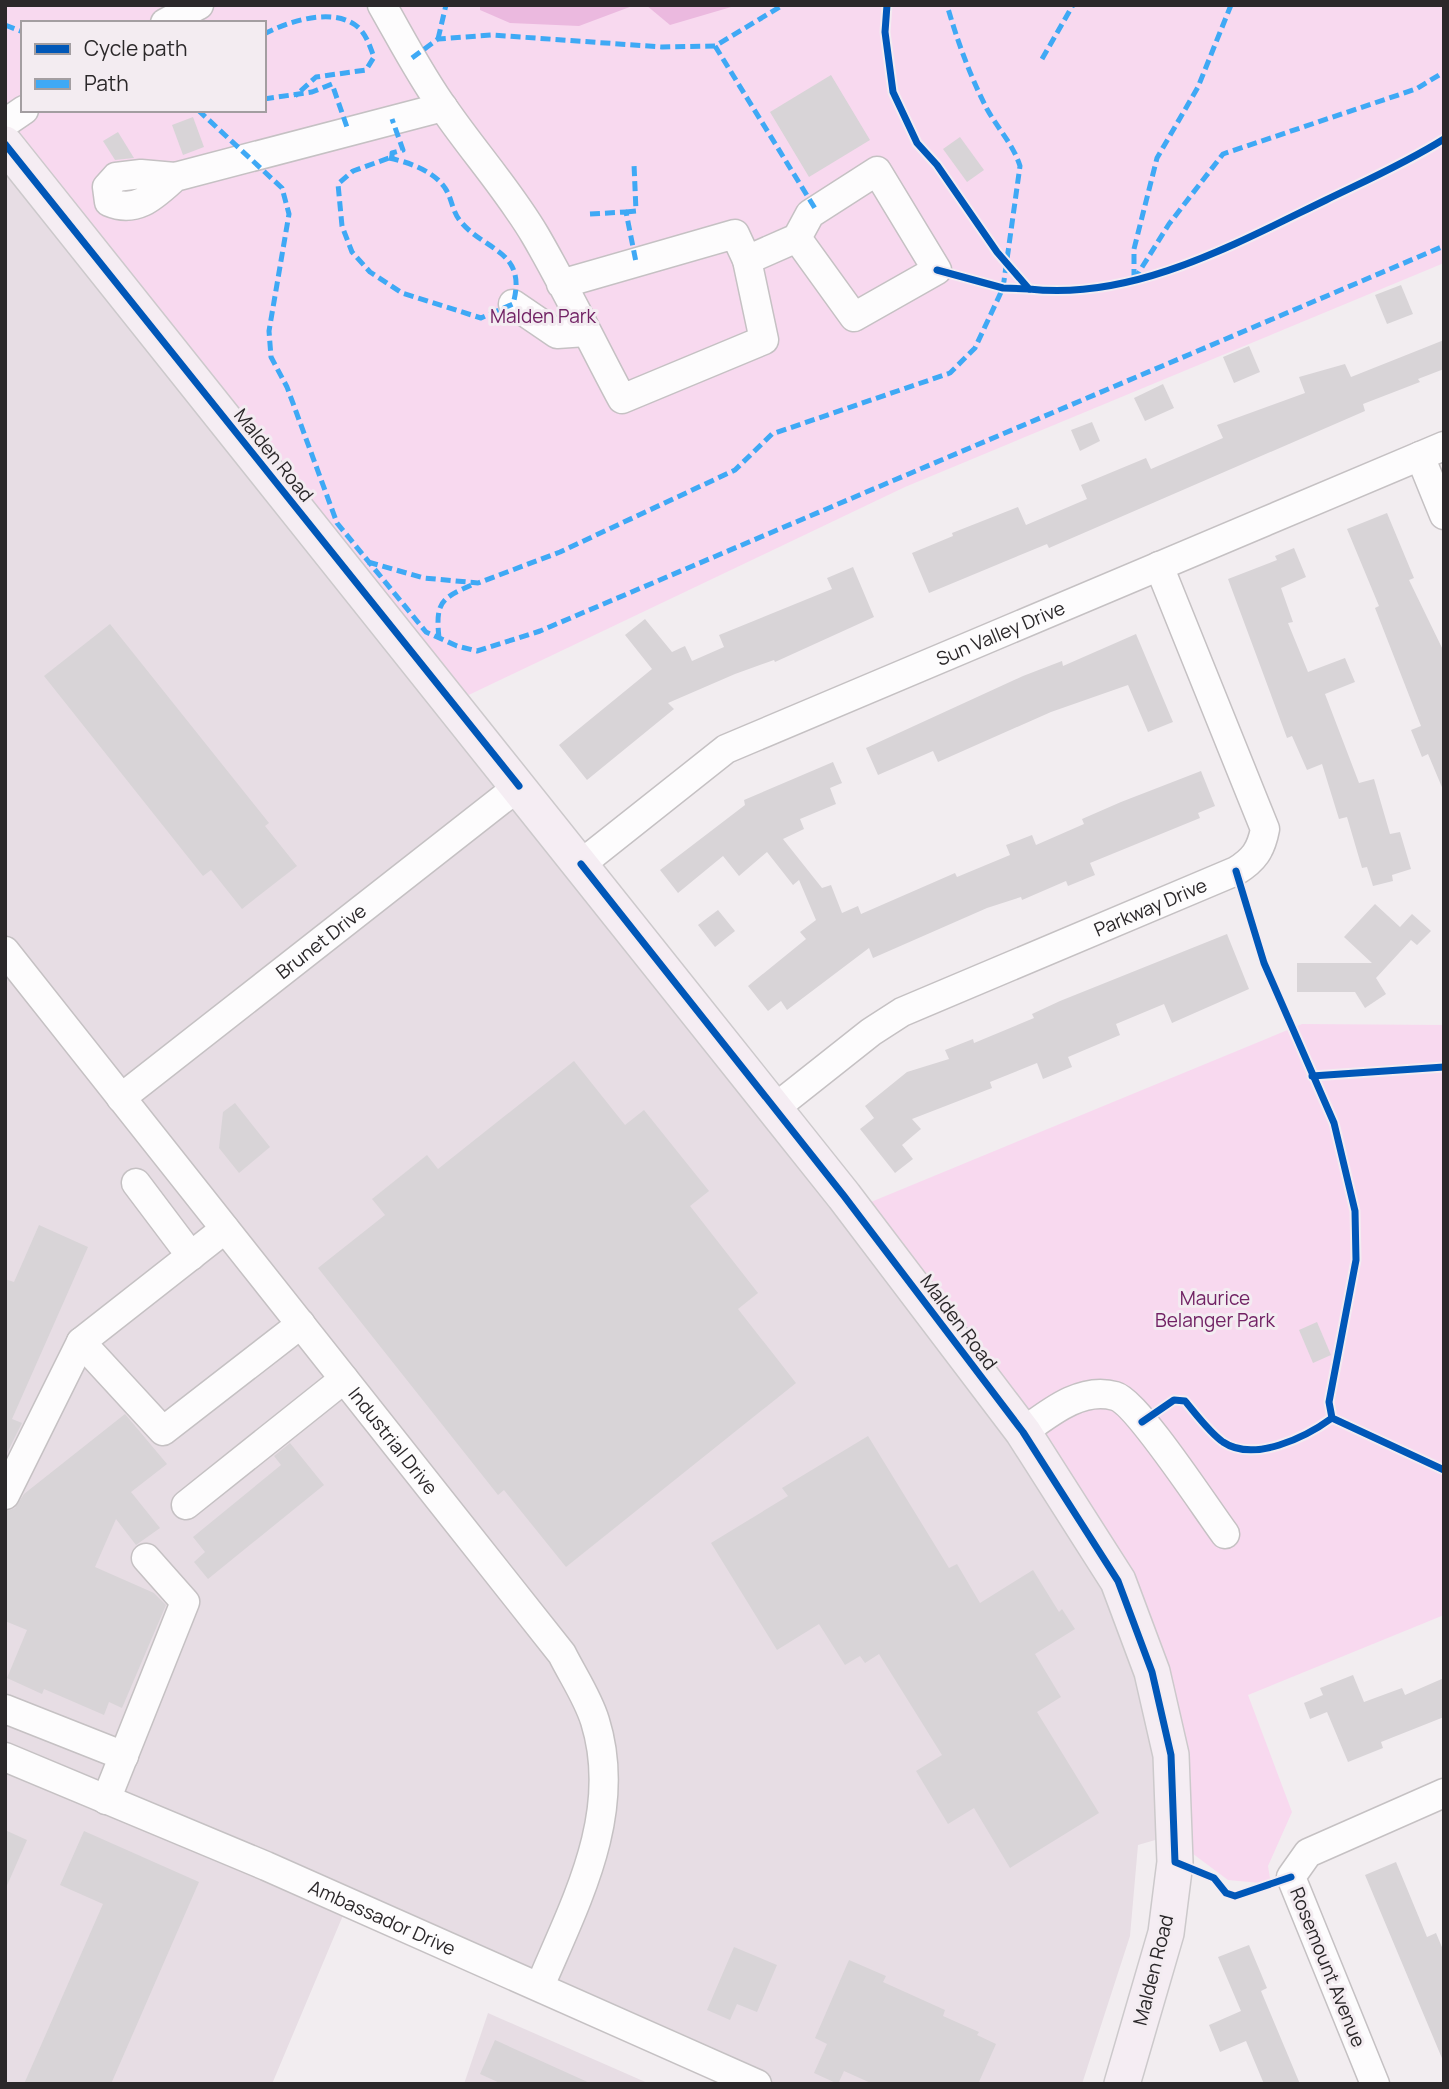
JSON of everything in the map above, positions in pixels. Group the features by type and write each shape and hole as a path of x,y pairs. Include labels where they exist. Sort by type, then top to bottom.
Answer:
{"main road":[{"name":"Malden Road","path":"5,144 775,1108 1023,1432 1118,1581 1152,1672 1171,1755 1175,1862 1166,1933 1122,2084"}],"street":[{"path":"169,21 199,5"},
{"path":"382,5 443,107 534,234 622,399 764,340 747,260 735,234 561,284"},
{"path":"175,177 443,107"},
{"path":"5,123 21,112"},
{"path":"747,260 797,238 810,214 877,172 937,270 854,317 797,238"},
{"path":"513,304 557,334 586,332"},
{"path":"1432,451 1444,515"},
{"name":"Sun Valley Drive","path":"581,864 726,749 1432,451"},
{"name":"Parkway Drive","path":"775,1108 902,1012 1236,871 1261,849 1265,829 1159,566"},
{"name":"Brunet Drive","path":"121,1098 519,786"},
{"name":"Industrial Drive","path":"5,951 562,1654 595,1721 603,1764 603,1807 593,1860 540,1986"},
{"path":"136,1182 191,1256"},
{"path":"5,1495 81,1342 225,1229"},
{"path":"81,1342 163,1431 300,1324"},
{"path":"186,1505 344,1379"},
{"path":"1023,1432 1063,1403 1095,1396 1115,1396 1128,1404 1157,1440 1224,1534"},
{"path":"106,1800 185,1602 146,1558"},
{"path":"5,1709 124,1756"},
{"name":"Ambassador Drive","path":"5,1758 540,1986 721,2076 757,2084"},
{"name":"Rosemount Avenue","path":"1376,2084 1291,1877 1308,1853 1444,1793"}],"shaded area":[{"path":"480,5 635,5 579,26 510,23 480,10"},
{"path":"646,5 738,5 670,25"},
{"path":"5,140 854,1209 1131,1613 1169,1836 1138,1845 1130,1936 1082,2084 762,2084 344,1913 272,2084 5,2084"},
{"path":"488,2013 650,2084 464,2084"}],"green space":[{"name":"Malden Park","path":"5,5 1444,5 1444,263 905,487 454,702 5,140"},
{"name":"Maurice Belanger Park","path":"1302,1024 1444,1025 1444,1615 1248,1695 1292,1812 1268,1866 1271,1884 1228,1880 1169,1836 1131,1613 854,1209"}],"building":[{"path":"831,75 870,140 809,177 770,112"},
{"path":"193,117 204,147 183,155 172,125"},
{"path":"118,132 134,158 115,160 103,141"},
{"path":"960,137 984,170 967,182 943,149"},
{"path":"1401,285 1413,314 1387,324 1375,295"},
{"path":"1444,340 1444,369 1418,379 1420,382 1363,404 1365,411 1049,548 1047,544 929,593 912,553 953,536 952,533 1018,507 1026,525 1087,499 1081,485 1146,458 1151,469 1223,438 1217,425 1305,393 1299,377 1345,364 1351,377"},
{"path":"1249,346 1260,372 1234,383 1223,357"},
{"path":"1163,384 1174,408 1145,421 1134,398"},
{"path":"1092,422 1100,441 1080,451 1071,430"},
{"path":"1387,513 1414,578 1409,580 1444,652 1444,792 1428,754 1422,757 1411,730 1421,726 1375,608 1379,606 1347,529"},
{"path":"1294,548 1306,577 1281,588 1293,622 1288,623 1308,672 1345,658 1355,682 1325,694 1359,783 1374,779 1390,834 1400,832 1411,869 1392,875 1393,881 1373,886 1367,867 1362,868 1347,817 1339,819 1322,764 1307,770 1292,736 1287,738 1228,579 1277,560 1275,556"},
{"path":"853,567 874,617 775,662 774,660 735,674 668,703 674,709 587,780 559,745 652,669 625,635 645,619 672,652 685,646 692,661 724,647 719,635 832,589 827,578"},
{"path":"110,624 269,823 265,826 297,866 242,909 211,870 203,876 44,676"},
{"path":"1136,634 1173,722 1148,732 1128,685 1051,712 938,762 933,751 878,775 866,748 1023,676 1062,661 1063,666"},
{"path":"833,762 842,783 830,788 836,804 800,819 804,829 783,839 822,888 831,885 842,913 858,906 861,914 955,873 957,877 1010,855 1006,845 1032,835 1036,845 1084,824 1082,819 1201,771 1215,806 1198,813 1200,818 1090,863 1095,875 1068,886 1066,881 1022,900 1021,897 987,908 873,958 869,948 787,1010 781,1001 768,1011 748,986 806,939 800,932 816,920 799,880 793,885 767,852 739,876 723,856 678,893 660,870 745,805 744,800"},
{"path":"1375,904 1400,927 1412,914 1431,931 1417,945 1411,940 1376,978 1386,994 1365,1008 1355,992 1297,992 1297,963 1372,963 1344,937"},
{"path":"718,910 735,931 715,947 698,925"},
{"path":"1227,934 1249,989 1172,1023 1164,1004 1116,1024 1120,1035 1068,1057 1072,1067 1043,1079 1037,1063 990,1082 992,1088 912,1119 921,1129 902,1145 913,1159 895,1173 860,1129 874,1118 865,1106 907,1072 949,1059 945,1050 973,1039 974,1043 1034,1018 1032,1014 1060,1001"},
{"path":"574,1061 625,1125 644,1110 709,1191 690,1206 758,1293 738,1309 796,1383 566,1567 504,1490 498,1495 318,1268 385,1215 372,1199 427,1155 438,1169"},
{"path":"235,1103 270,1147 239,1173 219,1148 223,1112"},
{"path":"39,1225 88,1247 12,1419 22,1423 5,1457 5,1279 14,1282"},
{"path":"1317,1322 1331,1355 1313,1363 1299,1330"},
{"path":"125,1414 167,1464 131,1492 160,1528 136,1545 116,1519 95,1567 154,1593 166,1605 122,1708 109,1702 104,1715 44,1689 42,1694 7,1678 27,1630 5,1621 5,1512 15,1508 24,1494"},
{"path":"868,1436 949,1568 957,1564 980,1603 1033,1570 1059,1612 1062,1609 1075,1629 1035,1654 1061,1697 1037,1712 1099,1813 1010,1868 974,1808 948,1824 916,1771 942,1755 879,1654 865,1663 860,1656 845,1665 819,1624 777,1650 711,1543 788,1496 782,1488"},
{"path":"290,1443 324,1485 208,1579 194,1562 205,1552 193,1537 281,1465 274,1456"},
{"path":"1353,1675 1364,1702 1402,1688 1405,1695 1444,1678 1444,1717 1381,1742 1383,1748 1348,1762 1327,1712 1310,1719 1304,1703 1323,1695 1320,1688"},
{"path":"5,1830 27,1840 5,1890"},
{"path":"84,1831 199,1882 111,2084 24,2084 103,1904 60,1885"},
{"path":"1396,1862 1427,1937 1436,1933 1444,1952 1444,2063 1365,1875"},
{"path":"1249,1945 1267,1988 1261,1991 1300,2084 1264,2084 1246,2041 1220,2052 1209,2025 1241,2011 1218,1957"},
{"path":"734,1947 777,1965 757,2012 737,2004 730,2020 707,2010"},
{"path":"849,1960 886,1976 883,1982 945,2010 943,2016 979,2032 977,2035 996,2044 978,2084 873,2084 844,2071 838,2084 814,2073 827,2044 815,2038"},
{"path":"495,2040 592,2084 502,2084 480,2074"}],"marked path":[{"path":"438,39 446,5"},
{"path":"412,58 438,39 492,35 662,47 715,46 783,5"},
{"path":"368,562 424,578 478,583 560,552 735,470 772,434 950,373 975,348 1003,288 1020,166 975,84 947,5"},
{"path":"1042,59 1073,5"},
{"path":"1134,279 1134,249 1157,158 1198,87 1231,5"},
{"path":"266,33 286,24 325,17 349,21 359,28 366,38 374,57 366,70 316,77 295,96"},
{"path":"5,25 21,31"},
{"path":"715,46 816,210"},
{"path":"1134,280 1169,224 1223,154 1416,89 1444,72"},
{"path":"266,99 312,92 332,84 348,130"},
{"path":"200,112 282,188 289,214 269,331 271,357 287,387 337,523 426,632 457,646 477,651 540,631 1444,246"},
{"path":"392,119 403,150 392,153 392,158"},
{"path":"389,158 427,172 440,182 461,222 509,262 515,273 513,304 481,318 402,293 370,272 352,252 342,226 338,184 353,171 389,158"},
{"path":"626,212 636,211 634,164"},
{"path":"590,214 626,212 636,262"},
{"path":"439,638 438,616 443,602 454,593 474,584"}],"cycle path":[{"path":"887,5 885,32 893,92 917,143 937,165 997,252 1029,289 1068,290 1106,286 1145,278 1182,265 1256,234 1444,139"},
{"path":"5,144 519,786"},
{"path":"937,270 1003,288 1029,289"},
{"path":"581,864 844,1196 1023,1432 1118,1581 1152,1672 1171,1755 1175,1862 1214,1878 1226,1893 1235,1896 1291,1877"},
{"path":"1236,871 1264,963 1334,1123 1355,1211 1356,1260 1329,1402 1332,1418 1444,1470"},
{"path":"1312,1076 1444,1067"},
{"path":"1142,1422 1174,1400 1185,1401 1223,1442 1249,1450 1279,1445 1308,1433 1332,1418"}]}
